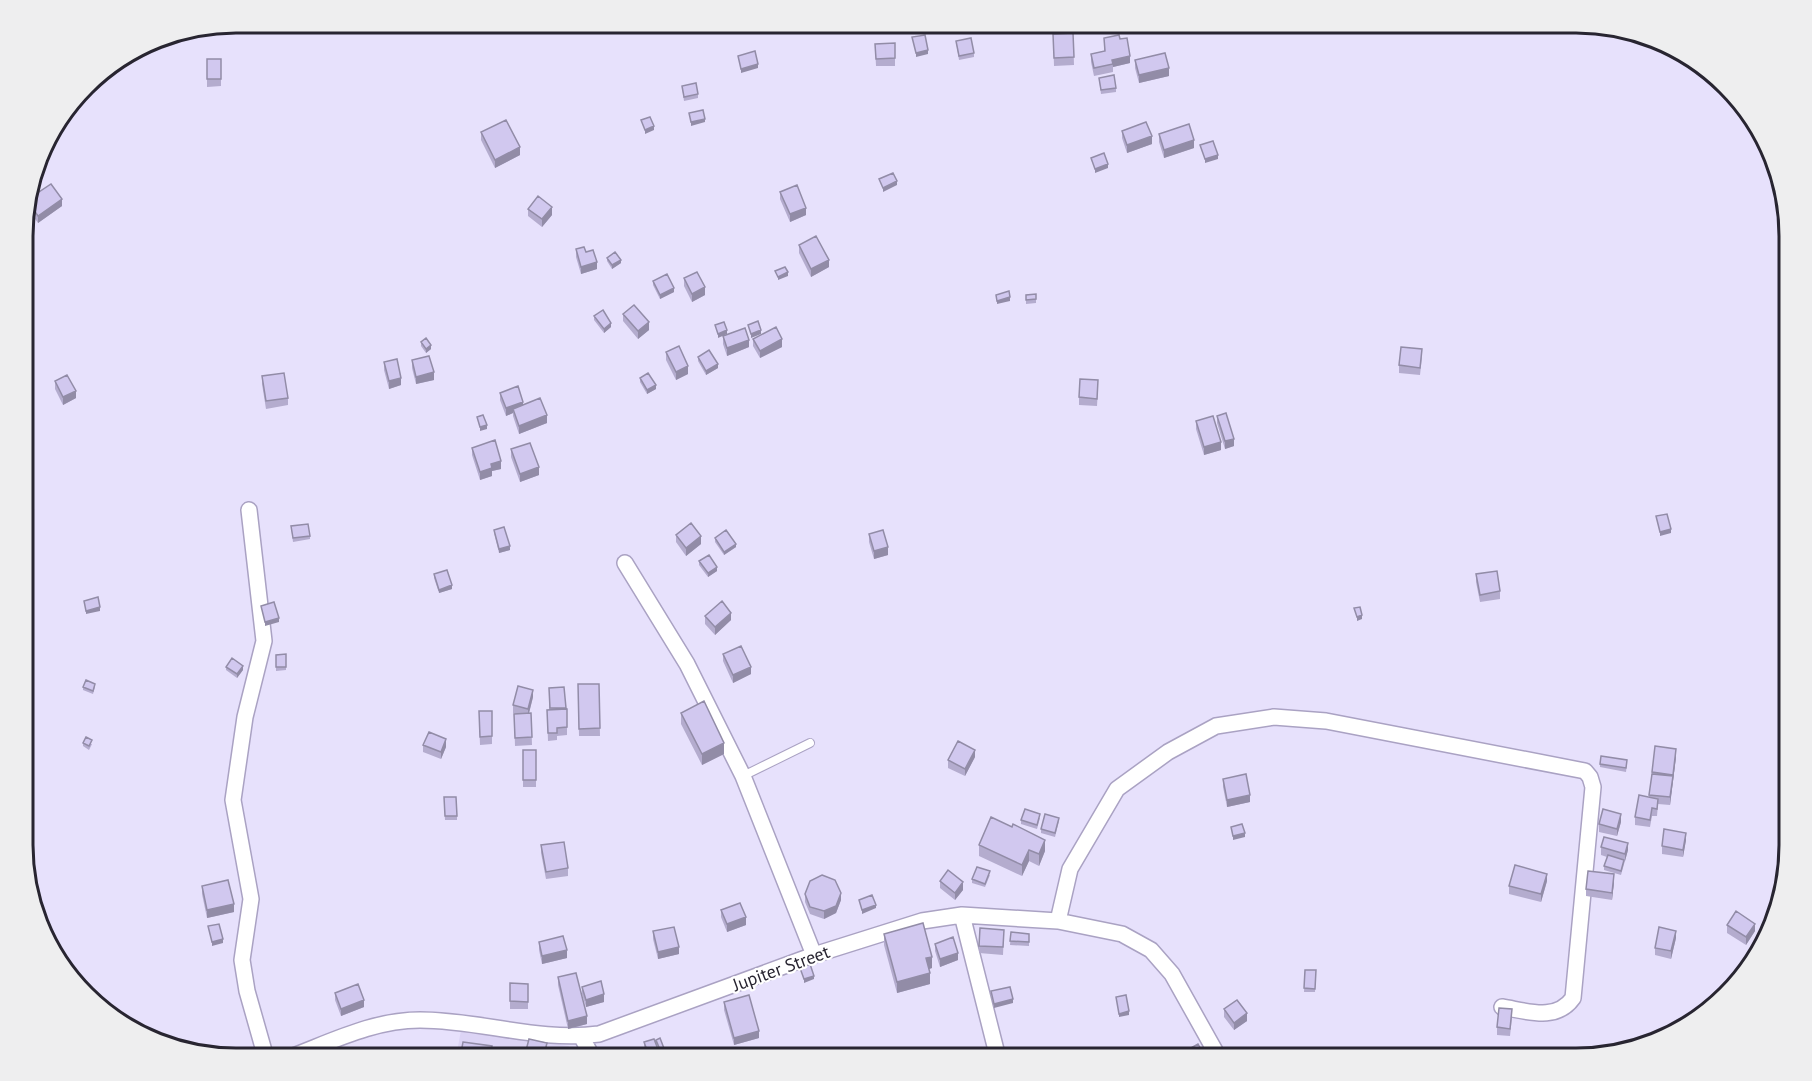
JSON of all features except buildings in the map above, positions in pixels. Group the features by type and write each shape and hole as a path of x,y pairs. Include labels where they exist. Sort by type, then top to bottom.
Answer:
{"street":[{"path":"249,510 264,641 245,717 233,800 251,899 242,960 247,991 263,1048"},
{"path":"625,563 687,664 743,776 814,955"},
{"path":"1058,921 1070,869 1117,789 1168,752 1216,726 1274,717 1326,721 1585,771 1593,787 1574,998 1568,1006 1547,1014 1502,1007"},
{"path":"962,915 995,1048"},
{"name":"Jupiter Street","path":"316,1048 378,1024 418,1020 479,1023 564,1038 599,1034 814,955 922,921 962,915 1058,921 1122,934 1151,950 1172,974 1213,1048"},
{"path":"581,1036 588,1048"}],"lane":[{"path":"743,776 810,743"}],"shaded area":[{"path":"461,1030 569,1046 568,1048 458,1048"}]}
